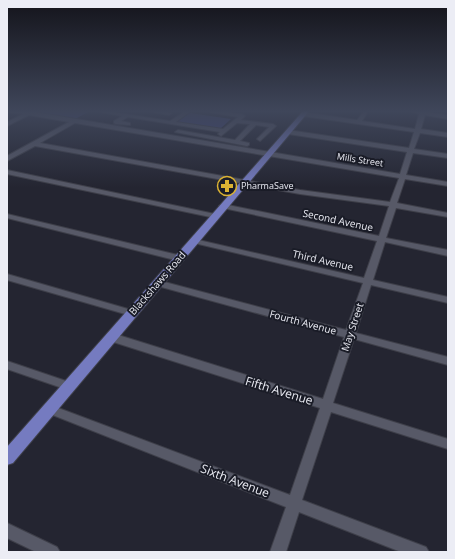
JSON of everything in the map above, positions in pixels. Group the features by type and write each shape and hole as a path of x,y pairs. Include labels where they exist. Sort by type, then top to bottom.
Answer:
{"main road":[{"name":"Blackshaws Road","path":"7,458 284,136"}],"street":[{"path":"7,159 50,136"},
{"name":"Mills Street","path":"162,136 448,184"},
{"path":"199,136 247,144"},
{"path":"210,144 219,136"},
{"path":"236,142 243,136"},
{"path":"260,139 263,136"},
{"path":"314,136 448,156"},
{"name":"May Street","path":"278,552 416,136"},
{"path":"36,144 300,192 393,205 448,215"},
{"path":"7,172 215,216"},
{"name":"Second Avenue","path":"223,206 448,253"},
{"path":"7,216 179,258"},
{"name":"Third Avenue","path":"194,240 448,300"},
{"path":"7,277 132,313"},
{"name":"Fourth Avenue","path":"157,283 448,361"},
{"name":"Fifth Avenue","path":"110,337 448,444"},
{"path":"7,365 68,386"},
{"name":"Sixth Avenue","path":"49,409 421,552"},
{"path":"7,530 52,552"}],"place":[{"name":"PharmaSave","path":"227,186"}]}
